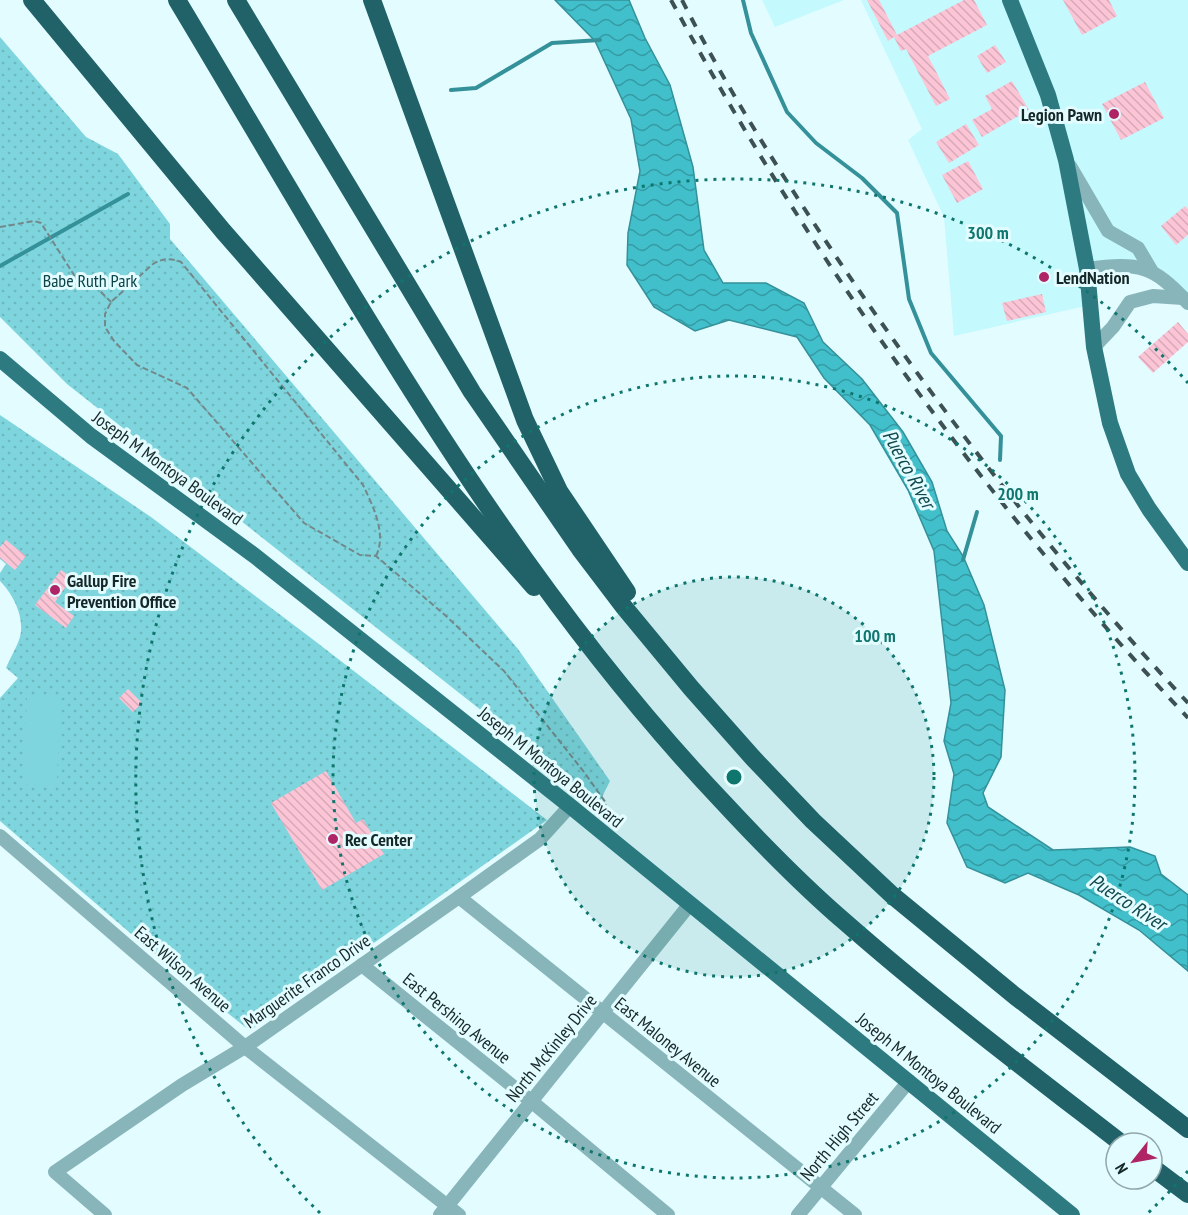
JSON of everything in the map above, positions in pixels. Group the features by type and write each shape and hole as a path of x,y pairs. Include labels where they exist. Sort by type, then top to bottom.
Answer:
{"highway":[{"path":"32,0 223,231 669,744 776,857 842,920 924,990 1106,1131"},
{"path":"177,0 427,416 586,643 669,744"},
{"path":"236,0 472,392 580,549 624,607 691,688 813,821 892,895 1015,996 1188,1129"},
{"path":"372,0 461,250 525,420 559,490 691,688"},
{"path":"1164,1176 1188,1194"}],"main road":[{"path":"1010,0 1048,95 1066,160 1088,270 1094,347 1110,423 1128,474 1149,509 1188,563"},
{"name":"Joseph M Montoya Boulevard","path":"0,359 91,436 255,556 570,806 1072,1215"}],"street":[{"path":"1066,160 1108,231 1138,248 1151,270 1186,298"},
{"path":"1088,270 1114,266 1151,270"},
{"path":"1094,347 1113,327 1130,302 1153,296 1186,298"},
{"name":"Marguerite Franco Drive","path":"96,1212 55,1172 182,1084 245,1047 459,897 540,839 570,806"},
{"name":"East Wilson Avenue","path":"0,836 245,1047 443,1210 459,1215"},
{"name":"East Maloney Avenue","path":"459,897 855,1215"},
{"name":"North McKinley Drive","path":"443,1210 690,904"},
{"name":"East Pershing Avenue","path":"362,965 668,1215"},
{"name":"North High Street","path":"798,1215 909,1081"}],"path":[{"path":"0,227 34,221 41,223 74,274 99,290 111,302"},
{"path":"376,556 380,550 381,539 374,507 363,485 181,262 161,259 153,264 111,302 105,314 105,327 114,341 137,365 188,388 304,523 360,555 376,556 446,616 504,671 606,803 596,828"}],"shaded area":[{"path":"762,0 844,0 775,27"},
{"path":"861,0 1188,0 1188,303 1151,270 1088,270 1090,305 954,336 944,217 908,140 922,129"}],"green space":[{"name":"Babe Ruth Park","path":"0,37 86,137 118,154 170,224 170,239 518,649 610,781 599,803 67,384 0,317"},
{"path":"0,415 151,517 547,820 250,1031 151,951 0,821 0,698 18,678 6,668 19,641 21,622 17,606 0,581 0,573 6,564 0,559"},
{"path":"27,695 60,697 57,785 24,784"}],"water":[{"name":"Puerco River","path":"555,0 629,0 645,38 670,85 693,167 704,250 723,283 766,283 804,303 823,342 862,379 903,432 932,482 947,531 963,556 984,605 1005,690 1001,757 983,793 988,807 1053,850 1130,847 1155,856 1161,874 1188,895 1188,971 1139,930 1079,895 1028,873 1005,883 967,867 947,823 954,774 944,741 951,703 934,551 908,490 870,425 824,378 797,337 729,320 695,331 654,307 627,265 628,233 640,171 631,119 595,41"}],"building":[{"path":"867,0 879,0 897,35 964,0 974,0 987,25 928,56 950,99 936,106 906,49 901,51 894,37 888,41"},
{"path":"1063,0 1109,0 1117,16 1082,35"},
{"path":"995,45 1006,62 987,73 977,56"},
{"path":"1012,81 1029,110 982,137 972,120 992,109 985,96"},
{"path":"1145,82 1164,118 1121,140 1102,104"},
{"path":"966,124 979,145 949,163 936,142"},
{"path":"968,161 983,189 957,203 942,175"},
{"path":"1185,206 1188,209 1188,235 1176,245 1161,226"},
{"path":"1042,294 1046,312 1007,321 1002,303"},
{"path":"1178,322 1188,334 1188,342 1153,373 1138,357"},
{"path":"6,540 26,556 15,570 0,558 0,547"},
{"name":"Gallup Fire Prevention Office","path":"61,570 72,578 55,602 74,616 66,628 35,605"},
{"path":"128,689 142,703 133,712 119,698"},
{"name":"Rec Center","path":"326,771 356,823 363,819 384,854 322,890 271,803"}],"waterway":[{"path":"743,0 751,33 787,112 816,143 862,178 897,213 909,299 931,353 1001,436 1000,460"},
{"path":"451,90 476,88 552,43 600,40"},
{"path":"0,266 128,194"},
{"path":"963,560 977,512"}],"railway":[{"path":"671,0 725,97 783,192 843,285 906,376 972,465 1041,551 1113,636 1188,718"},
{"path":"682,0 735,97 773,160 833,252 915,370 1046,541 1188,703"}],"place":[{"name":"Legion Pawn","path":"1114,114"},
{"name":"LendNation","path":"1044,277"},
{"name":"Gallup Fire Prevention Office","path":"55,590"},
{"name":"Rec Center","path":"333,839"}]}
